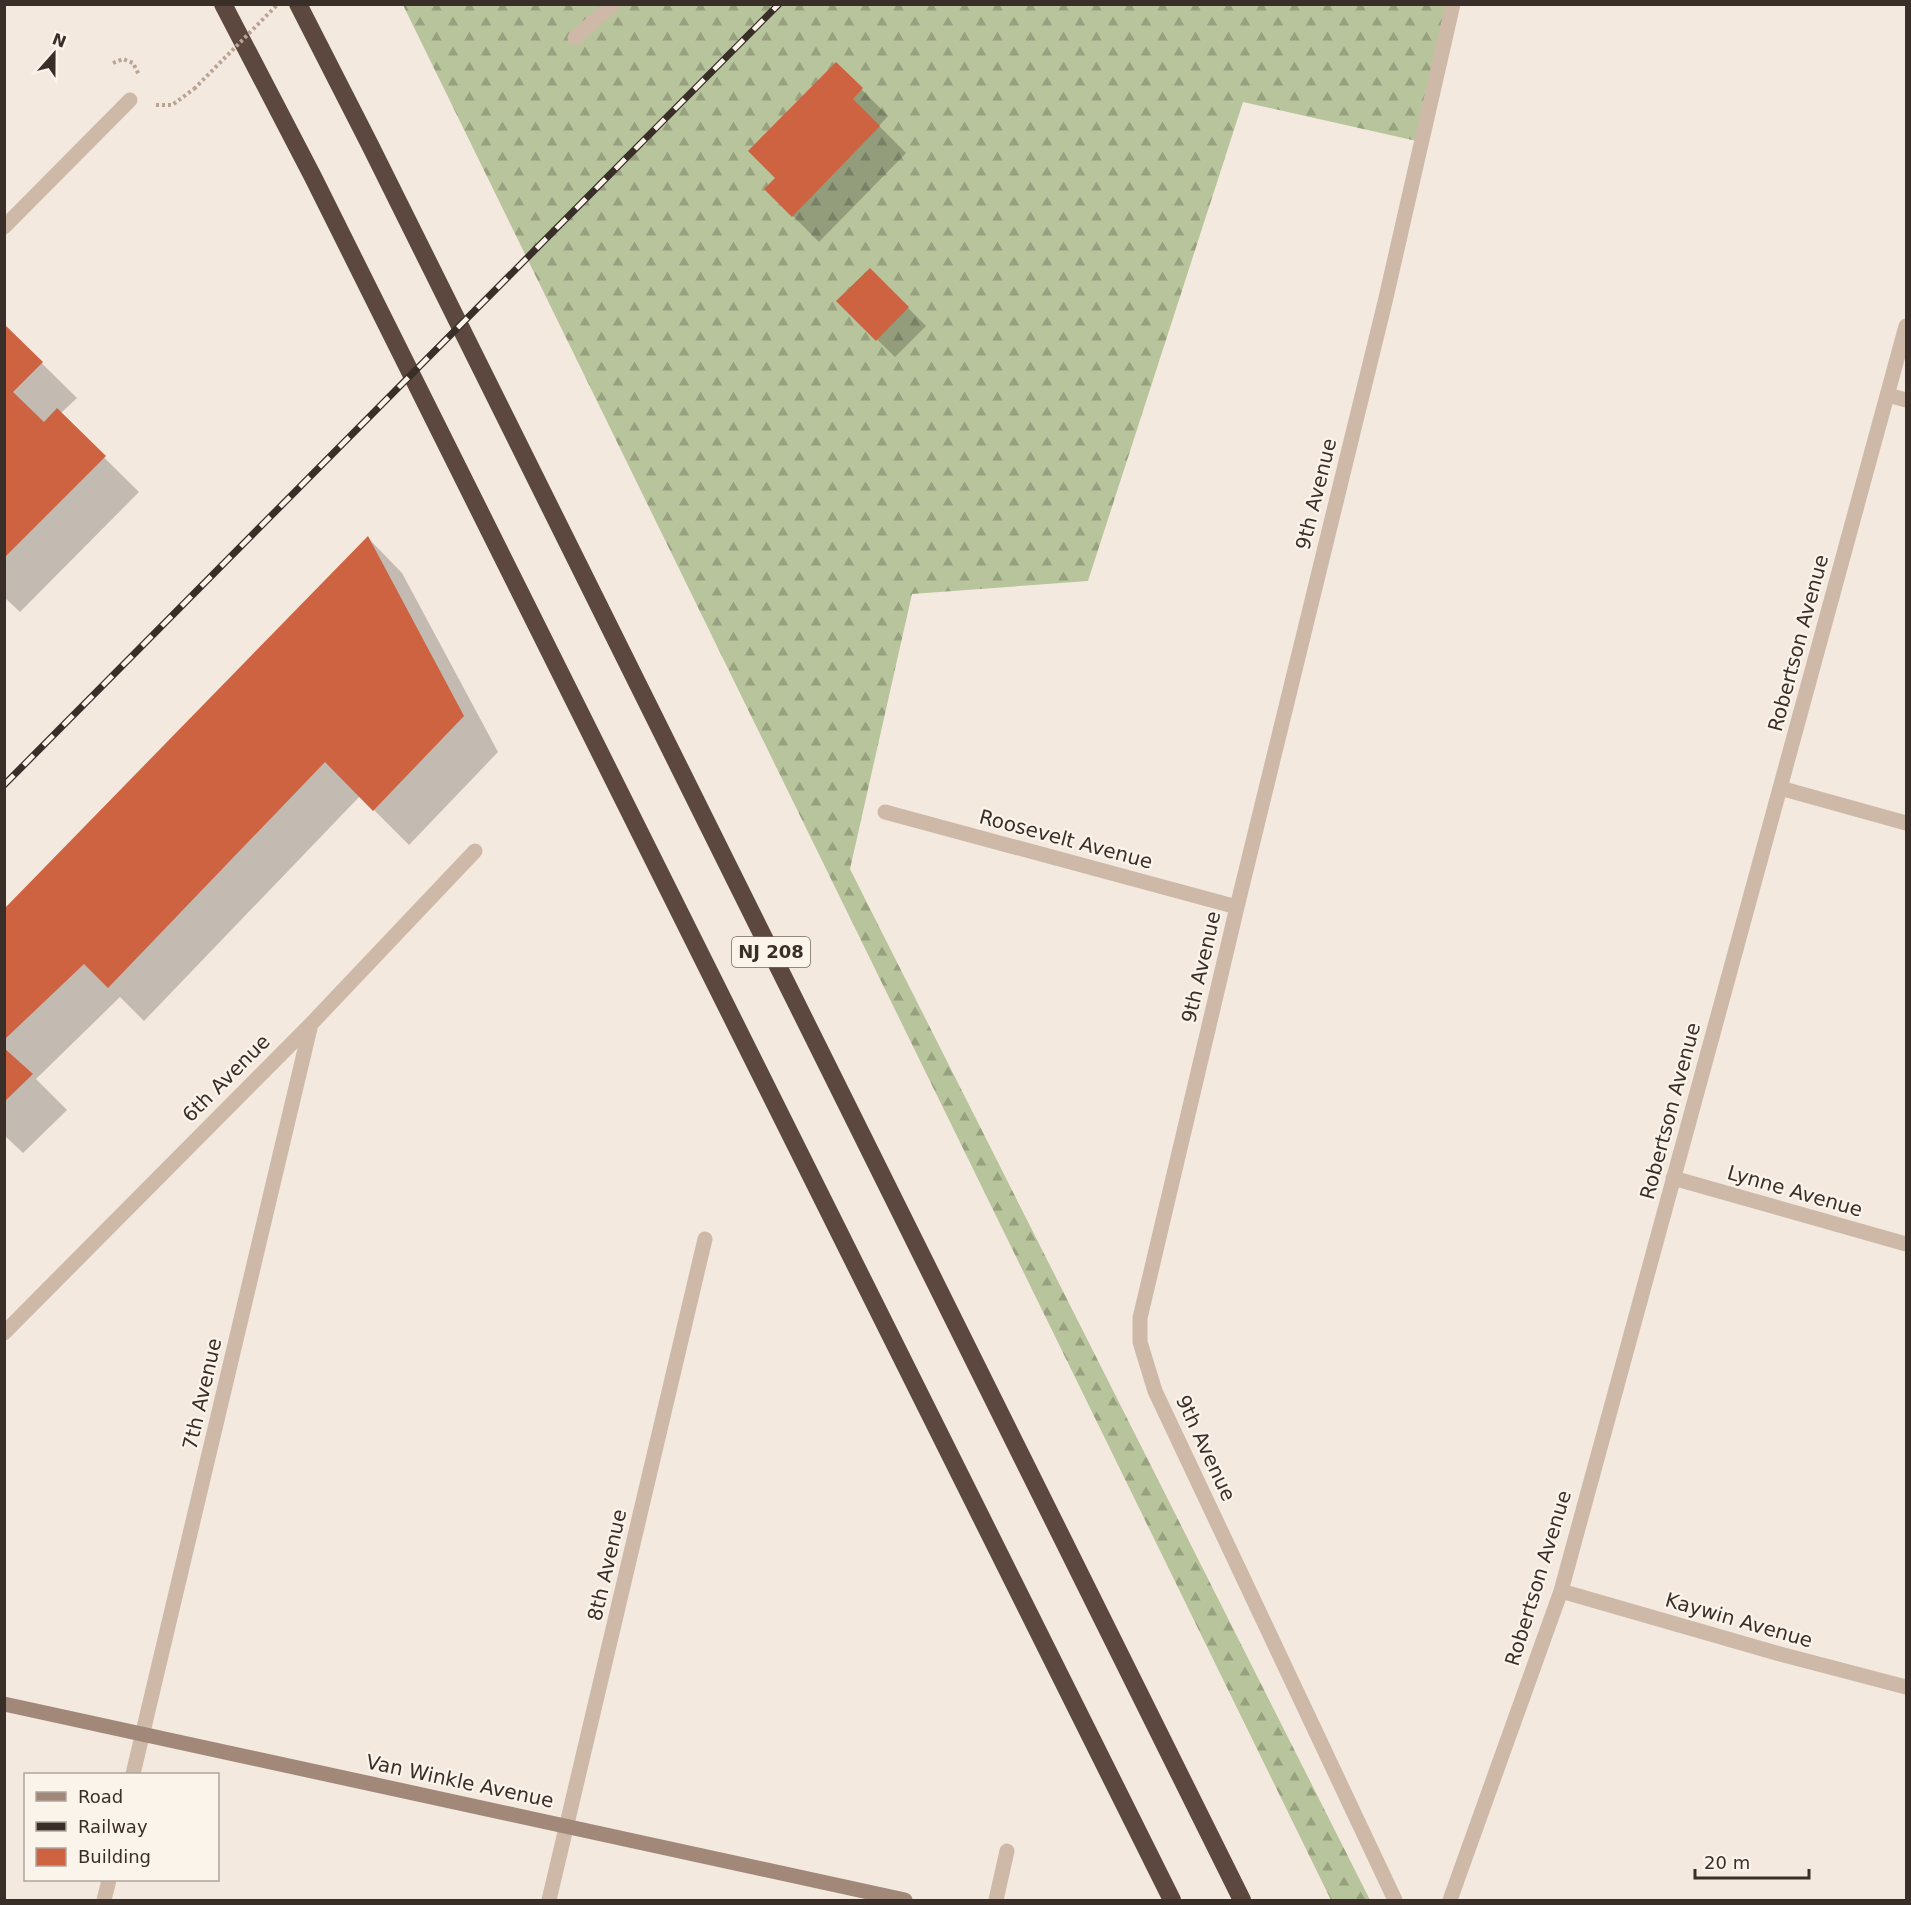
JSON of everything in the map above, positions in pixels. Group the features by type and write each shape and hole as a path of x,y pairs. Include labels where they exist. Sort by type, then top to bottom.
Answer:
{"highway":[{"name":"NJ 208","path":"223,4 318,187 1172,1900"},
{"name":"NJ 208","path":"298,4 1242,1900"}],"street":[{"path":"574,38 614,4"},
{"name":"9th Avenue","path":"1395,1900 1155,1391 1140,1342 1140,1318 1237,907 1385,302 1454,4"},
{"path":"4,227 130,100"},
{"name":"Robertson Avenue","path":"1450,1900 1560,1591 1906,326"},
{"path":"1888,395 1906,400"},
{"path":"1780,788 1906,823"},
{"name":"Roosevelt Avenue","path":"885,812 1237,907"},
{"name":"6th Avenue","path":"4,1333 311,1023 476,851"},
{"name":"7th Avenue","path":"134,1773 311,1023"},
{"name":"Lynne Avenue","path":"1673,1178 1906,1244"},
{"name":"8th Avenue","path":"549,1900 705,1239"},
{"name":"Kaywin Avenue","path":"1560,1591 1780,1654 1906,1687"},
{"name":"Van Winkle Avenue","path":"4,1704 905,1900"},
{"path":"996,1900 1007,1851"},
{"path":"104,1900 109,1881"}],"path":[{"path":"194,89 278,4"}],"green space":[{"path":"1437,4 1459,8 1421,142 1243,102 1088,581 912,594 850,869 1370,1900 1331,1900 403,5"}],"building":[{"path":"836,62 863,88 853,99 880,126 792,217 764,189 775,178 748,151"},
{"path":"870,268 909,307 876,341 836,301"},
{"path":"4,324 43,362 13,392 44,422 57,408 106,456 4,558"},
{"path":"368,536 464,716 373,811 325,762 108,988 84,964 4,1040 4,909"},
{"path":"4,1048 33,1074 4,1102"}],"railway":[{"path":"4,785 779,4"}]}
